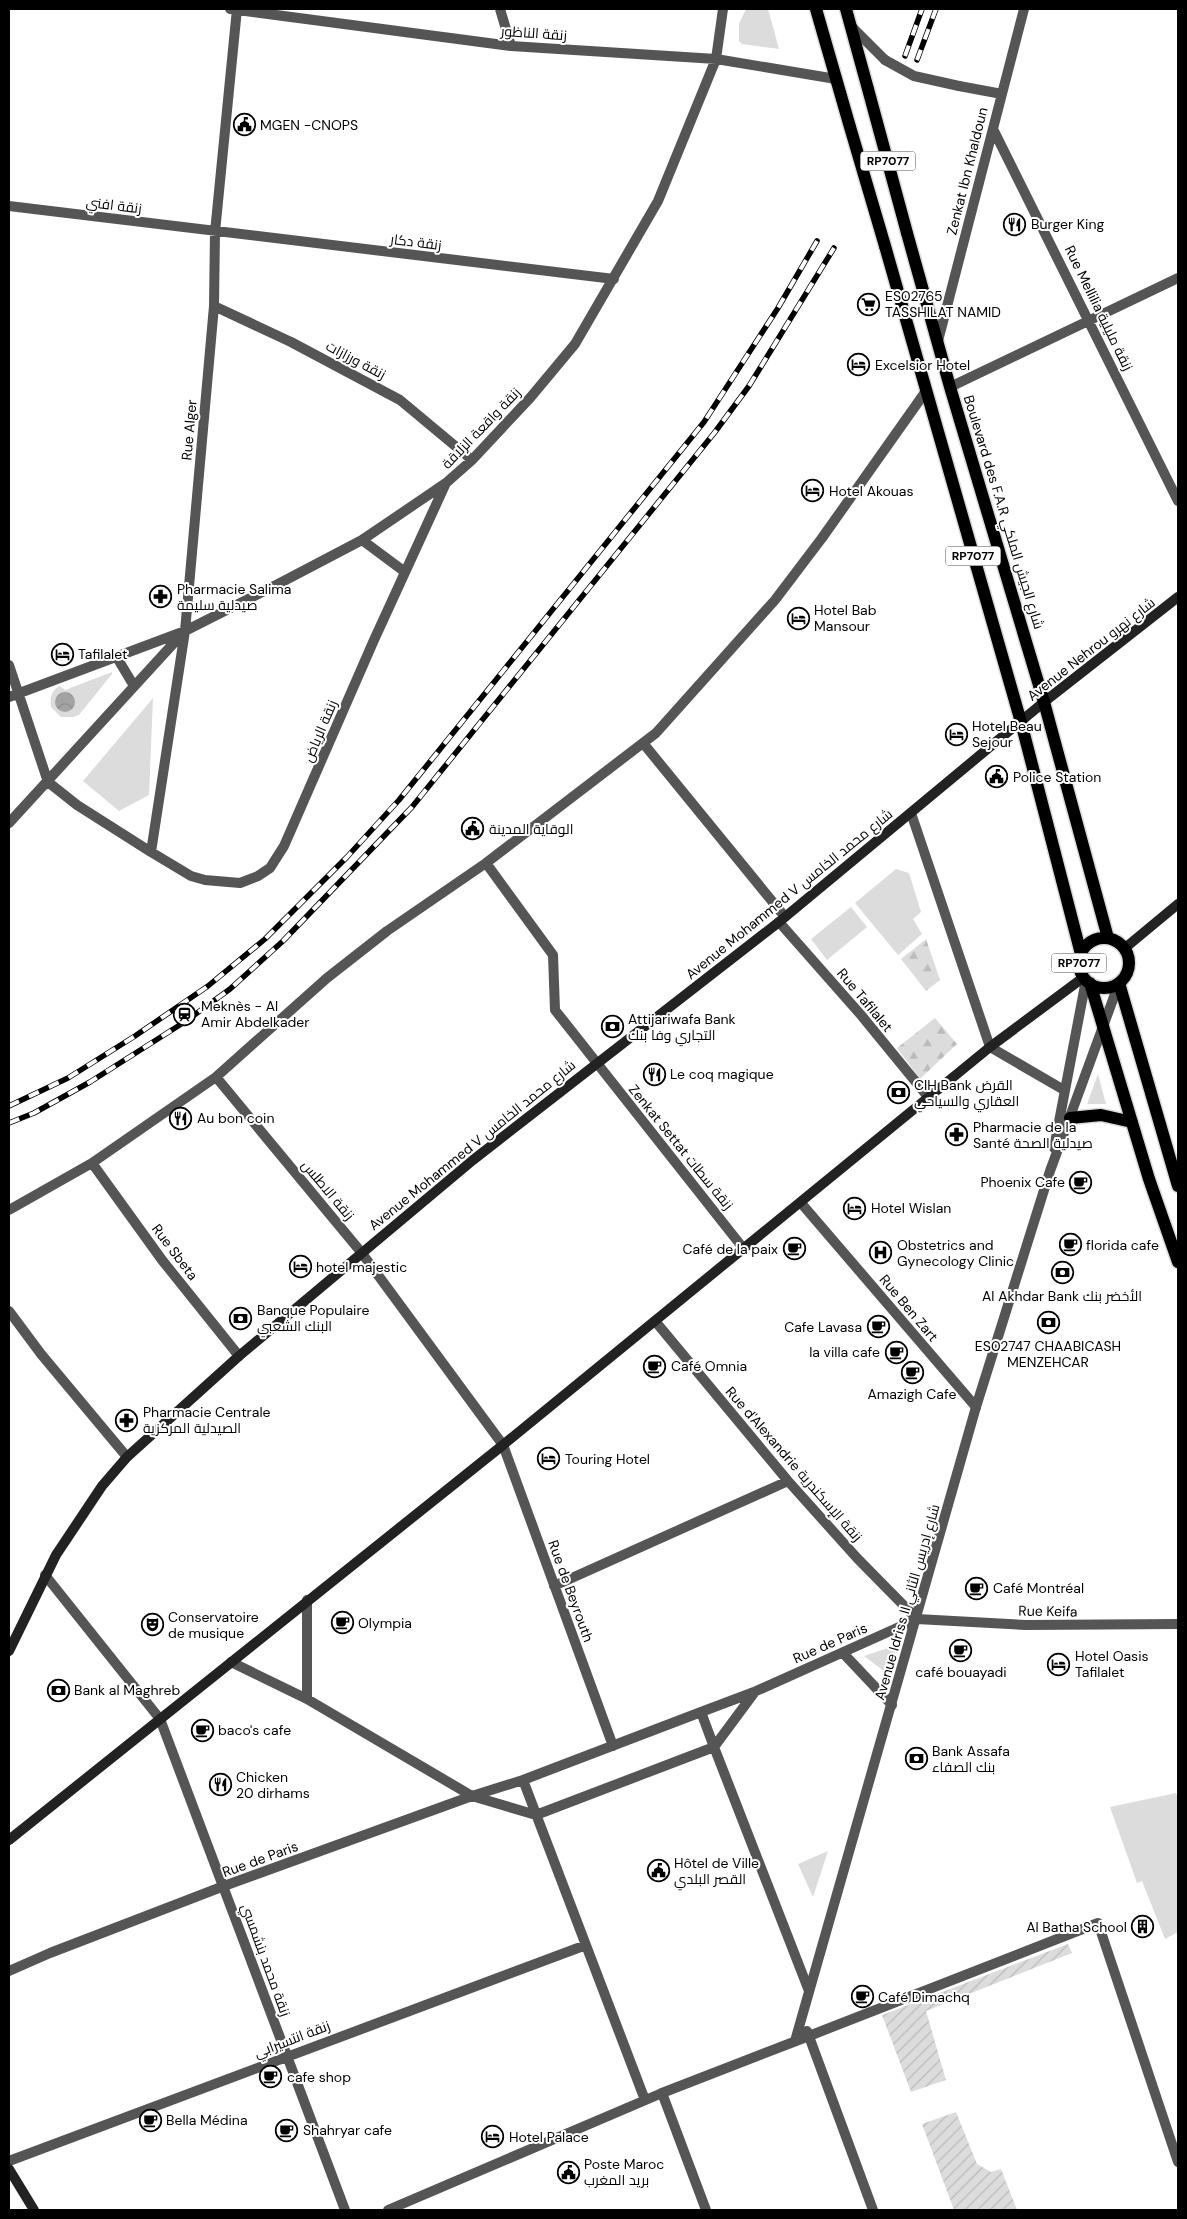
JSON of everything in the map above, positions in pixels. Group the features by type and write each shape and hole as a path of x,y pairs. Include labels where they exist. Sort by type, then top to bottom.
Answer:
{"main road":[{"name":"RP7077","path":"816,9 1021,722 1081,954 1080,970 1087,980 1178,1262"},
{"name":"Boulevard des F.A.R شارع الجيش الملكي","path":"846,9 950,387 1044,702 1108,938"},
{"name":"Avenue Nehrou شارع نهرو","path":"1021,722 1178,597"},
{"name":"Avenue Mohammed V شارع محمد الخامس","path":"9,1651 45,1575 67,1537 102,1486 127,1457 239,1356 361,1252 479,1155 782,920 1021,722"},
{"path":"1125,948 1178,904"},
{"name":"RP7077","path":"1081,954 1089,943 1095,939 1108,938 1115,940 1125,948 1129,955 1129,971 1119,983 1105,988 1087,980"},
{"path":"9,1840 503,1445 990,1047 1087,980"},
{"name":"RP7077","path":"1119,983 1178,1186"},
{"path":"1070,1118 1101,1115 1132,1122"},
{"path":"9,2169 34,2210"}],"street":[{"name":"زنقة الناظور","path":"235,9 511,46 716,59 836,78"},
{"name":"Rue Alger","path":"151,852 185,631 214,306 215,232 235,9"},
{"path":"500,9 511,46"},
{"name":"Zenkat Ibn Khaldoun","path":"938,341 1024,9"},
{"name":"زنقة واقعة الزلاقة","path":"13,696 185,631 362,540 446,483 472,460 530,398 575,344 658,201 716,59 722,10"},
{"path":"851,27 884,60 914,76 1002,94"},
{"name":"Rue Mellilia زنقة مليلية","path":"993,128 1090,320 1178,501"},
{"name":"زنقة افني","path":"9,206 215,232"},
{"name":"زنقة دكار","path":"215,232 614,279"},
{"path":"950,387 1178,278"},
{"name":"زنقة ورزازات","path":"214,306 291,342 400,400 472,460"},
{"path":"9,1210 92,1163 216,1077 327,978 380,936 486,863 656,733 775,600 822,538 926,391"},
{"name":"زنقة الرياض","path":"151,852 191,876 221,883 240,883 258,876 270,868 284,846 446,483"},
{"path":"362,540 405,572"},
{"path":"9,823 185,631"},
{"path":"116,656 134,686"},
{"path":"9,665 13,696 48,780 77,805 151,852"},
{"name":"Rue Tafilalet","path":"643,743 782,920 929,1098"},
{"path":"9,814 23,809"},
{"path":"911,813 990,1047 1064,1090"},
{"name":"Zenkat Settat زنقة سطات","path":"486,863 552,955 555,1010 743,1248"},
{"name":"Avenue Idriss II شارع إدريس الثاني","path":"1050,1171 1064,1090 1087,980"},
{"name":"Avenue Idriss II شارع إدريس الثاني","path":"795,2041 917,1620 976,1407 1050,1171 1119,983"},
{"name":"زنقة الاطلس","path":"216,1077 361,1252 503,1445"},
{"name":"Rue Sbeta","path":"92,1163 162,1260 239,1356"},
{"name":"Rue Ben Zart","path":"801,1203 976,1407"},
{"path":"9,1311 41,1354 127,1457"},
{"name":"Rue d'Alexandrie زنقة الإسكندرية","path":"655,1321 788,1481 917,1620"},
{"name":"Rue de Beyrouth","path":"503,1445 613,1746"},
{"path":"554,1586 788,1481"},
{"name":"زنقة محمد بنشمسي","path":"45,1575 160,1719 345,2210"},
{"path":"307,1600 307,1700"},
{"name":"Rue Keifa","path":"917,1620 1025,1625 1178,1624"},
{"name":"Rue de Paris","path":"9,1972 50,1953 224,1886 472,1796 523,1780 754,1692 917,1620"},
{"path":"843,1653 892,1705"},
{"path":"231,1662 307,1700 472,1796 536,1815 714,1747 754,1692"},
{"path":"701,1712 809,1992"},
{"path":"523,1780 644,2100"},
{"path":"388,2210 644,2100 1098,1923 1178,2162"},
{"name":"زنقة انتسيرابي","path":"9,2161 586,1945"},
{"path":"802,2017 873,2210"},
{"path":"662,2094 706,2210"}],"green space":[{"path":"746,9 768,9 779,49 742,44 739,41 739,24"},
{"path":"112,672 79,715 61,717 51,707 52,695 60,686 65,690"},
{"path":"153,698 149,795 119,811 83,781"},
{"path":"896,869 909,873 921,912 913,919 922,934 898,955 855,903"},
{"path":"851,907 867,927 827,960 811,939"},
{"path":"926,939 940,980 926,991 901,959"},
{"path":"935,1018 957,1044 920,1079 897,1048"},
{"path":"1098,1074 1106,1104 1087,1104"},
{"path":"897,1645 889,1675 864,1656"},
{"path":"1176,1793 1178,1798 1178,1932 1165,1939 1142,1881 1137,1883 1110,1807"},
{"path":"828,1851 813,1897 798,1864"},
{"path":"1068,1944 1072,1953 926,2011 946,2080 911,2092 882,2015"},
{"path":"956,2112 977,2164 991,2172 1001,2169 1017,2210 954,2210 922,2124"}],"water":[{"path":"65,692 72,695 75,702 72,709 65,712 58,709 55,702 58,695"}],"railway":[{"path":"905,56 922,9"},
{"path":"917,60 936,9"},
{"path":"9,1106 68,1078 135,1036 208,986 265,939 347,857 399,800 704,422 778,308 817,241"},
{"path":"9,1123 34,1113 90,1082 186,1021 230,989 283,941 412,807 715,432 749,386 834,248"}],"place":[{"name":"MGEN -CNOPS","path":"244,125"},
{"name":"Burger King","path":"1015,224"},
{"name":"ES02765 TASSHILAT NAMID","path":"869,304"},
{"name":"Excelsior Hotel","path":"859,365"},
{"name":"Hotel Akouas","path":"813,491"},
{"name":"Pharmacie Salima صيدلية سليمة","path":"161,597"},
{"name":"Hotel Bab Mansour","path":"798,618"},
{"name":"Tafilalet","path":"62,654"},
{"name":"Hotel Beau Sejour","path":"956,734"},
{"name":"Police Station","path":"997,777"},
{"name":"الوقاية المدينة","path":"473,829"},
{"name":"Meknès - Al Amir Abdelkader","path":"185,1014"},
{"name":"Attijariwafa Bank التجاري وفا بنك","path":"612,1027"},
{"name":"Le coq magique","path":"654,1074"},
{"name":"CIH Bank القرض العقاري والسياحي","path":"898,1093"},
{"name":"Au bon coin","path":"181,1118"},
{"name":"Pharmacie de la Santé صيدلية الصحة","path":"957,1135"},
{"name":"Phoenix Cafe","path":"1081,1182"},
{"name":"Hotel Wislan","path":"855,1208"},
{"name":"florida cafe","path":"1070,1245"},
{"name":"Café de la paix","path":"794,1249"},
{"name":"Obstetrics and Gynecology Clinic","path":"881,1253"},
{"name":"hotel majestic","path":"300,1267"},
{"name":"Al Akhdar Bank الأخضر بنك","path":"1062,1273"},
{"name":"Banque Populaire البنك الشعبي","path":"241,1318"},
{"name":"ES02747 CHAABICASH MENZEHCAR","path":"1048,1323"},
{"name":"Cafe Lavasa","path":"878,1327"},
{"name":"la villa cafe","path":"896,1352"},
{"name":"Café Omnia","path":"655,1366"},
{"name":"Amazigh Cafe","path":"912,1372"},
{"name":"Pharmacie Centrale الصيدلية المركزية","path":"127,1420"},
{"name":"Touring Hotel","path":"549,1459"},
{"name":"Café Montréal","path":"977,1588"},
{"name":"Olympia","path":"342,1623"},
{"name":"Conservatoire de musique","path":"152,1625"},
{"name":"café bouayadi","path":"961,1650"},
{"name":"Hotel Oasis Tafilalet","path":"1059,1664"},
{"name":"Bank al Maghreb","path":"58,1690"},
{"name":"baco's cafe","path":"202,1730"},
{"name":"Bank Assafa بنك الصفاء","path":"916,1759"},
{"name":"Chicken 20 dirhams","path":"220,1785"},
{"name":"Hôtel de Ville القصر البلدي","path":"658,1871"},
{"name":"Al Batha School","path":"1143,1927"},
{"name":"Café Dimachq","path":"862,1997"},
{"name":"cafe shop","path":"271,2077"},
{"name":"Bella Médina","path":"150,2120"},
{"name":"Shahryar cafe","path":"287,2130"},
{"name":"Hotel Palace","path":"493,2137"},
{"name":"Poste Maroc بريد المغرب","path":"568,2172"}]}
